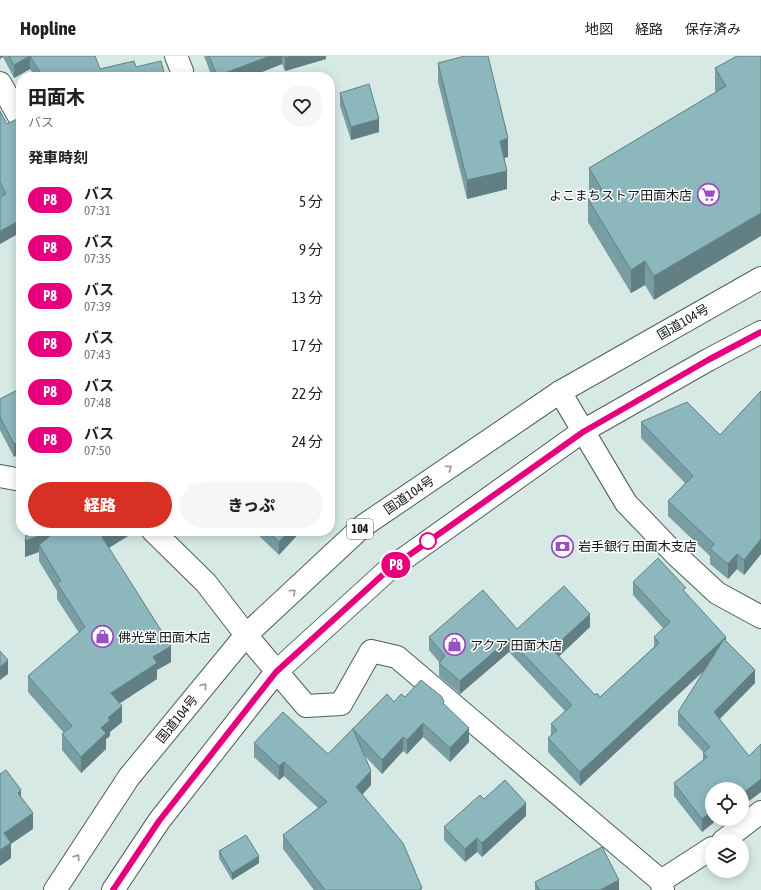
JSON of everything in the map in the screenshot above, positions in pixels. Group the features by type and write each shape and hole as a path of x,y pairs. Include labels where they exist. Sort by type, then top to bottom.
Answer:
{"main road":[{"path":"3,95 16,113"},
{"name":"国道104号","path":"55,890 129,777 246,635 363,526 560,392 761,278"},
{"path":"113,890 159,821 276,672 388,570 583,432 708,360 761,332"},
{"path":"560,392 626,502 670,548 717,593 761,617"},
{"path":"0,476 16,479"},
{"path":"157,536 206,583 276,672 306,706 341,704 371,651 397,657 662,886 705,853"},
{"path":"732,834 761,812"}],"building":[{"path":"9,56 30,56 14,65"},
{"path":"30,56 95,56 100,69 134,61 136,67 161,61 164,72 40,72"},
{"path":"209,56 270,56 228,72 215,72"},
{"path":"465,56 488,56 508,138 500,141 507,171 467,180 438,63"},
{"path":"737,56 761,56 761,213 654,276 645,261 631,270 588,199 602,190 589,168 726,86 715,68"},
{"path":"369,84 379,119 351,127 340,93"},
{"path":"0,111 7,124 16,120 16,223 0,231 0,197 6,194 0,182"},
{"path":"16,391 16,443 14,444 0,417 0,399"},
{"path":"761,391 761,539 744,560 737,554 728,564 710,549 714,544 668,501 693,476 641,422 687,402 720,435"},
{"path":"26,536 39,536 25,541"},
{"path":"50,536 104,536 102,537 171,646 153,657 157,663 111,693 122,706 108,718 110,720 101,728 106,733 81,757 62,734 72,726 28,676 85,627 57,583 61,581 39,545"},
{"path":"273,536 284,536 279,542"},
{"path":"658,558 686,588 683,590 726,637 580,772 548,738 557,730 551,724 572,705 509,639 460,681 439,663 445,656 429,637 483,590 517,629 564,586 590,614 552,649 595,695 597,693 600,697 659,643 654,637 670,622 633,582"},
{"path":"724,639 755,670 714,712 749,756 761,744 761,779 749,788 749,782 705,782 705,817 702,819 674,783 707,757 703,753 710,747 678,712"},
{"path":"0,651 8,660 0,667"},
{"path":"421,680 441,696 444,701 443,703 469,728 450,748 423,723 407,740 403,737 382,760 353,729 371,771 356,787 403,843 422,888 418,890 325,890 283,835 327,802 284,762 279,766 254,743 283,712 328,754 387,694 394,702 401,694 405,697"},
{"path":"6,770 21,790 18,793 33,813 4,833 11,843 0,850 0,774"},
{"path":"505,780 526,803 482,843 477,838 465,849 444,827 480,795 484,799"},
{"path":"246,835 259,856 232,873 219,851"},
{"path":"602,847 619,880 600,890 539,890 535,882"}],"bus line":[{"name":"P8","path":"113,890 159,821 276,672 388,570 583,432 708,360 761,332"}],"place":[{"name":"よこまちストア田面木店","path":"708,195"},
{"name":"岩手銀行 田面木支店","path":"563,546"},
{"name":"佛光堂 田面木店","path":"103,637"},
{"name":"アクア 田面木店","path":"454,645"}]}
